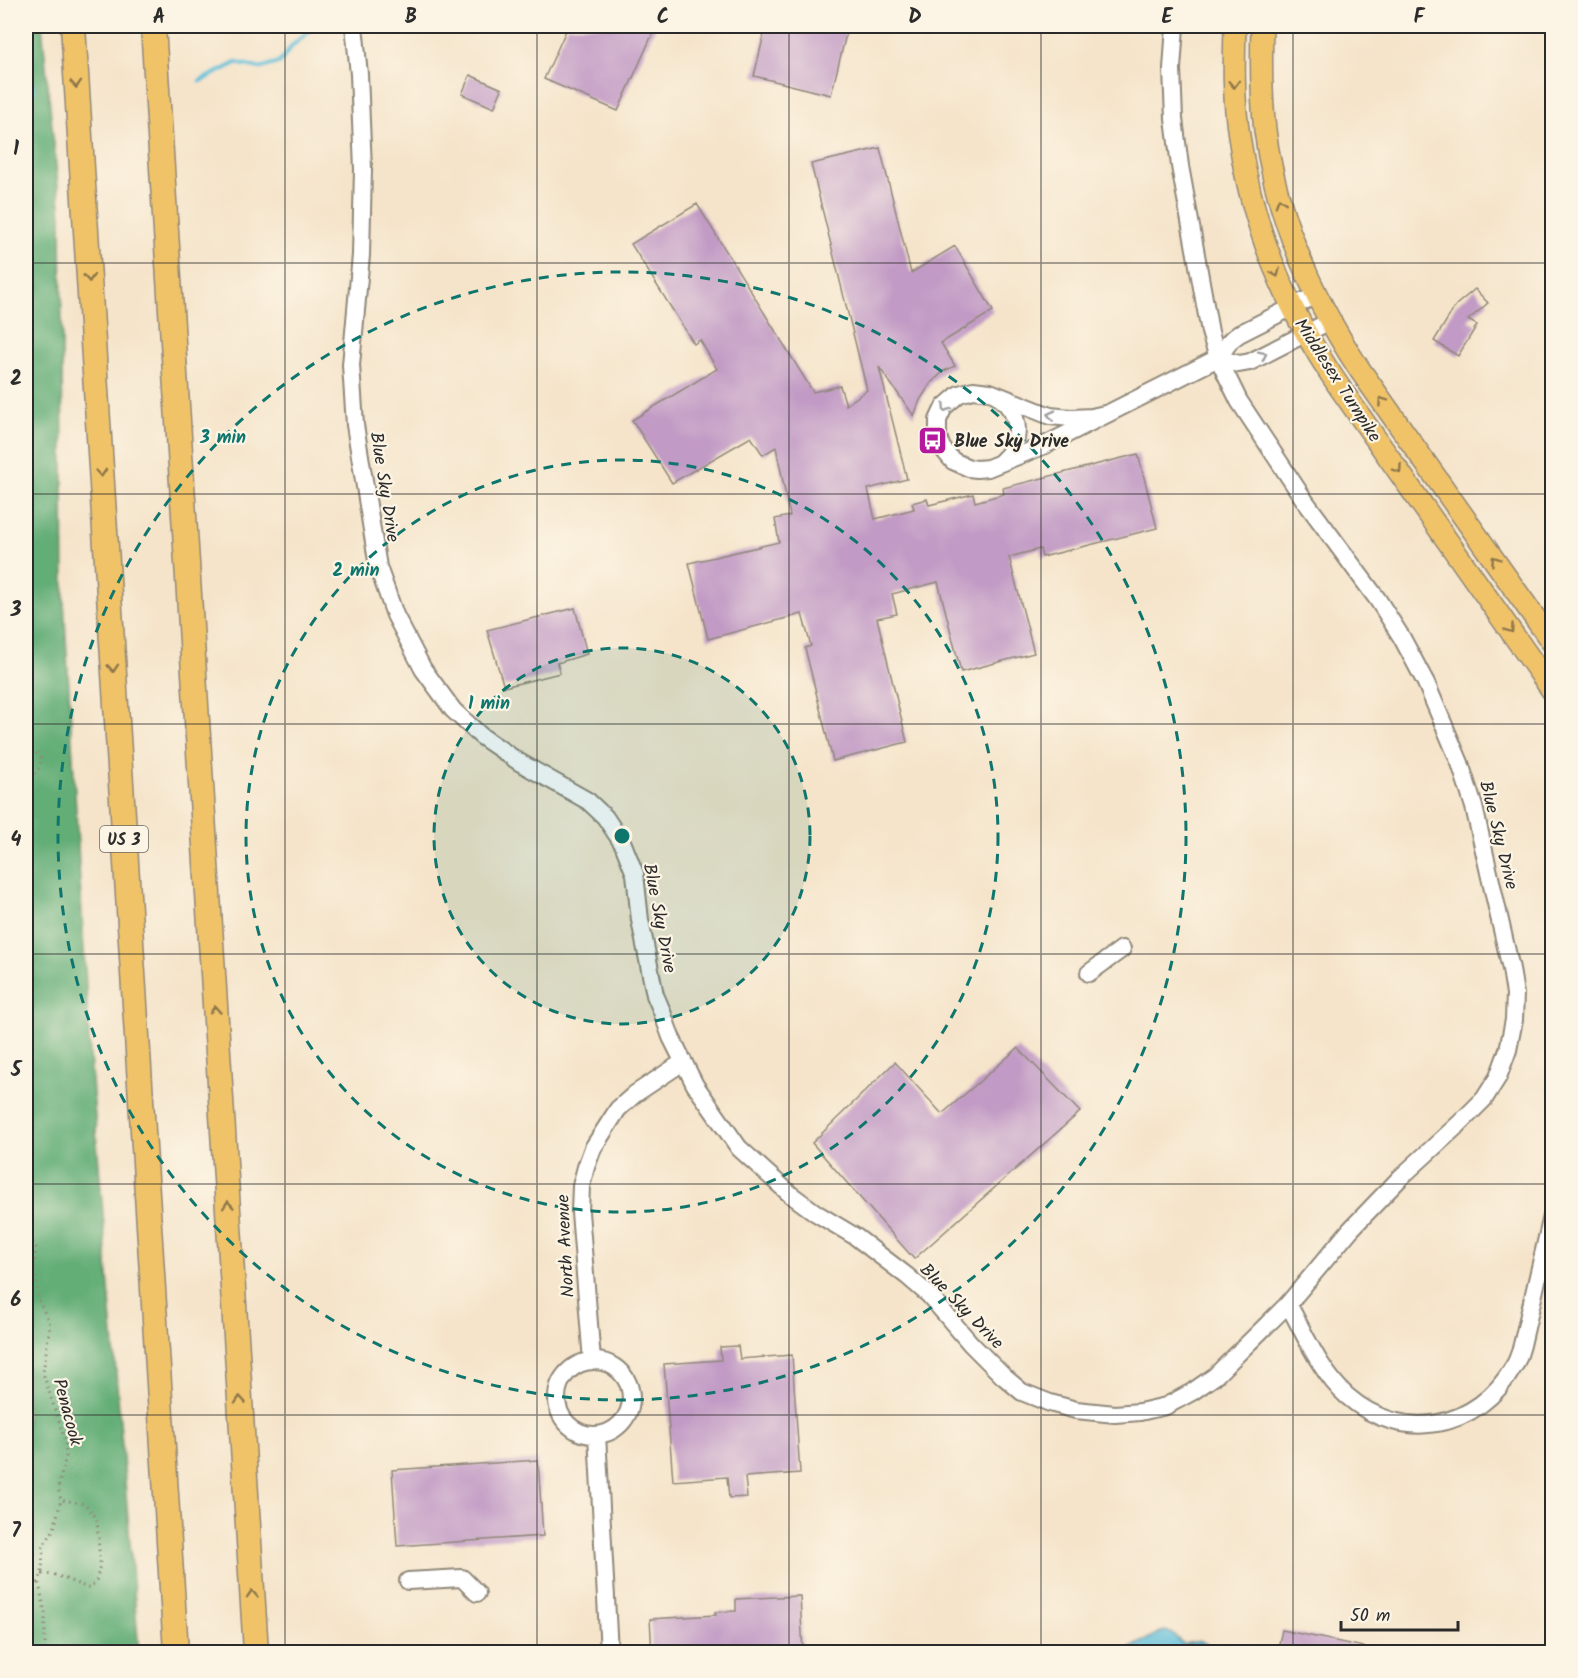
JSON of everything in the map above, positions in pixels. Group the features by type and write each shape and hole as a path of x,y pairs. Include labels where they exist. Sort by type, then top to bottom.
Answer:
{"highway":[{"name":"US 3","path":"73,26 176,1653"},
{"path":"153,26 256,1653"}],"main road":[{"name":"Middlesex Turnpike","path":"1235,26 1234,78 1238,135 1247,181 1275,273 1306,334 1338,385 1552,690"},
{"name":"Middlesex Turnpike","path":"1262,26 1265,132 1275,184 1300,262 1316,296 1360,370 1552,642"}],"street":[{"name":"Blue Sky Drive","path":"354,26 359,74 363,169 361,255 351,365 355,425 378,567 395,615 423,669 453,710 481,736 519,762 588,801 605,818 623,844 634,874 640,920 655,995 671,1037 695,1084 739,1148 790,1194 856,1237 908,1276 929,1295 971,1344 1022,1392 1076,1410 1115,1414 1140,1412 1166,1406 1192,1392 1215,1376 1288,1304 1351,1229 1400,1178 1485,1099 1498,1077 1508,1050 1514,1020 1515,994 1511,969 1474,807 1456,753 1426,683 1378,600 1305,501 1239,401 1218,358 1210,332 1174,119 1172,69 1175,26"},
{"path":"1109,414 1082,418 1050,416 996,394 973,390 959,394 948,402 938,420 937,428 942,448 953,461 969,468 988,468 1045,446 1109,414 1218,358 1231,340 1239,334 1316,296"},
{"path":"1218,358 1239,364 1250,362 1329,321"},
{"path":"988,468 1006,457 1017,435 1012,409 996,394"},
{"path":"1089,973 1122,949"},
{"name":"North Avenue","path":"592,1361 580,1212 581,1186 586,1167 593,1148 618,1109 635,1094 683,1062"},
{"path":"1288,1304 1324,1367 1346,1395 1361,1407 1378,1416 1415,1426 1433,1425 1453,1420 1473,1410 1490,1397 1515,1365 1522,1345 1552,1216"},
{"path":"592,1361 602,1362 620,1371 628,1382 632,1396 629,1412 620,1426 610,1432 597,1435 584,1434 571,1427 564,1420 558,1407 558,1392 564,1377 572,1369 592,1361"},
{"path":"597,1435 609,1653"},
{"path":"408,1581 462,1578 477,1593"}],"path":[{"path":"26,747 32,749 42,759 38,770 26,782"},
{"name":"Penacook","path":"26,1232 36,1248 34,1270 38,1299 50,1324 44,1374 65,1441 66,1456 58,1488 61,1500 54,1529 43,1547 42,1574 38,1582 26,1593"},
{"path":"26,1270 34,1270"},
{"path":"42,1574 56,1575 88,1588 96,1582 100,1564 97,1520 85,1504 61,1500"},
{"path":"38,1582 45,1613 45,1653"}],"green space":[{"path":"26,26 42,26 61,216 64,601 90,1056 139,1652 26,1652"}],"water":[{"path":"1166,1631 1184,1644 1201,1641 1208,1645 1212,1652 1125,1651"}],"building":[{"path":"568,26 656,26 618,111 544,79"},
{"path":"766,26 848,26 831,95 754,76"},
{"path":"470,75 502,89 494,108 462,94"},
{"path":"880,148 911,273 955,246 993,311 941,343 955,366 944,371 931,383 920,400 914,416 879,367 907,479 868,489 875,519 914,509 912,503 927,499 929,505 973,494 975,502 1004,494 1003,488 1138,454 1157,528 1042,557 1040,549 1009,557 1034,653 961,672 938,582 892,594 897,614 877,618 907,742 833,761 805,648 811,646 802,614 708,639 689,563 779,542 775,519 790,516 776,447 763,455 751,437 672,483 632,420 717,369 700,340 694,344 631,244 697,204 813,392 840,386 846,405 867,390 811,164"},
{"path":"1475,289 1488,303 1468,320 1477,325 1458,356 1434,341 1456,305"},
{"path":"575,608 587,654 557,663 560,673 504,687 487,630"},
{"path":"1018,1048 1080,1112 914,1259 812,1143 895,1062 942,1114"},
{"path":"738,1346 740,1359 792,1355 800,1473 745,1477 747,1497 729,1498 727,1477 673,1481 664,1364 721,1360 720,1347"},
{"path":"538,1460 543,1536 397,1546 392,1470"},
{"path":"800,1596 803,1653 652,1653 650,1619 716,1615 715,1612 736,1611 736,1599"},
{"path":"1282,1630 1364,1647 1364,1653 1277,1653"}],"waterway":[{"path":"200,81 236,63 261,68 280,62 292,46 310,30 310,26"},
{"path":"26,72 34,91"}],"place":[{"name":"Blue Sky Drive","path":"933,441"}]}
